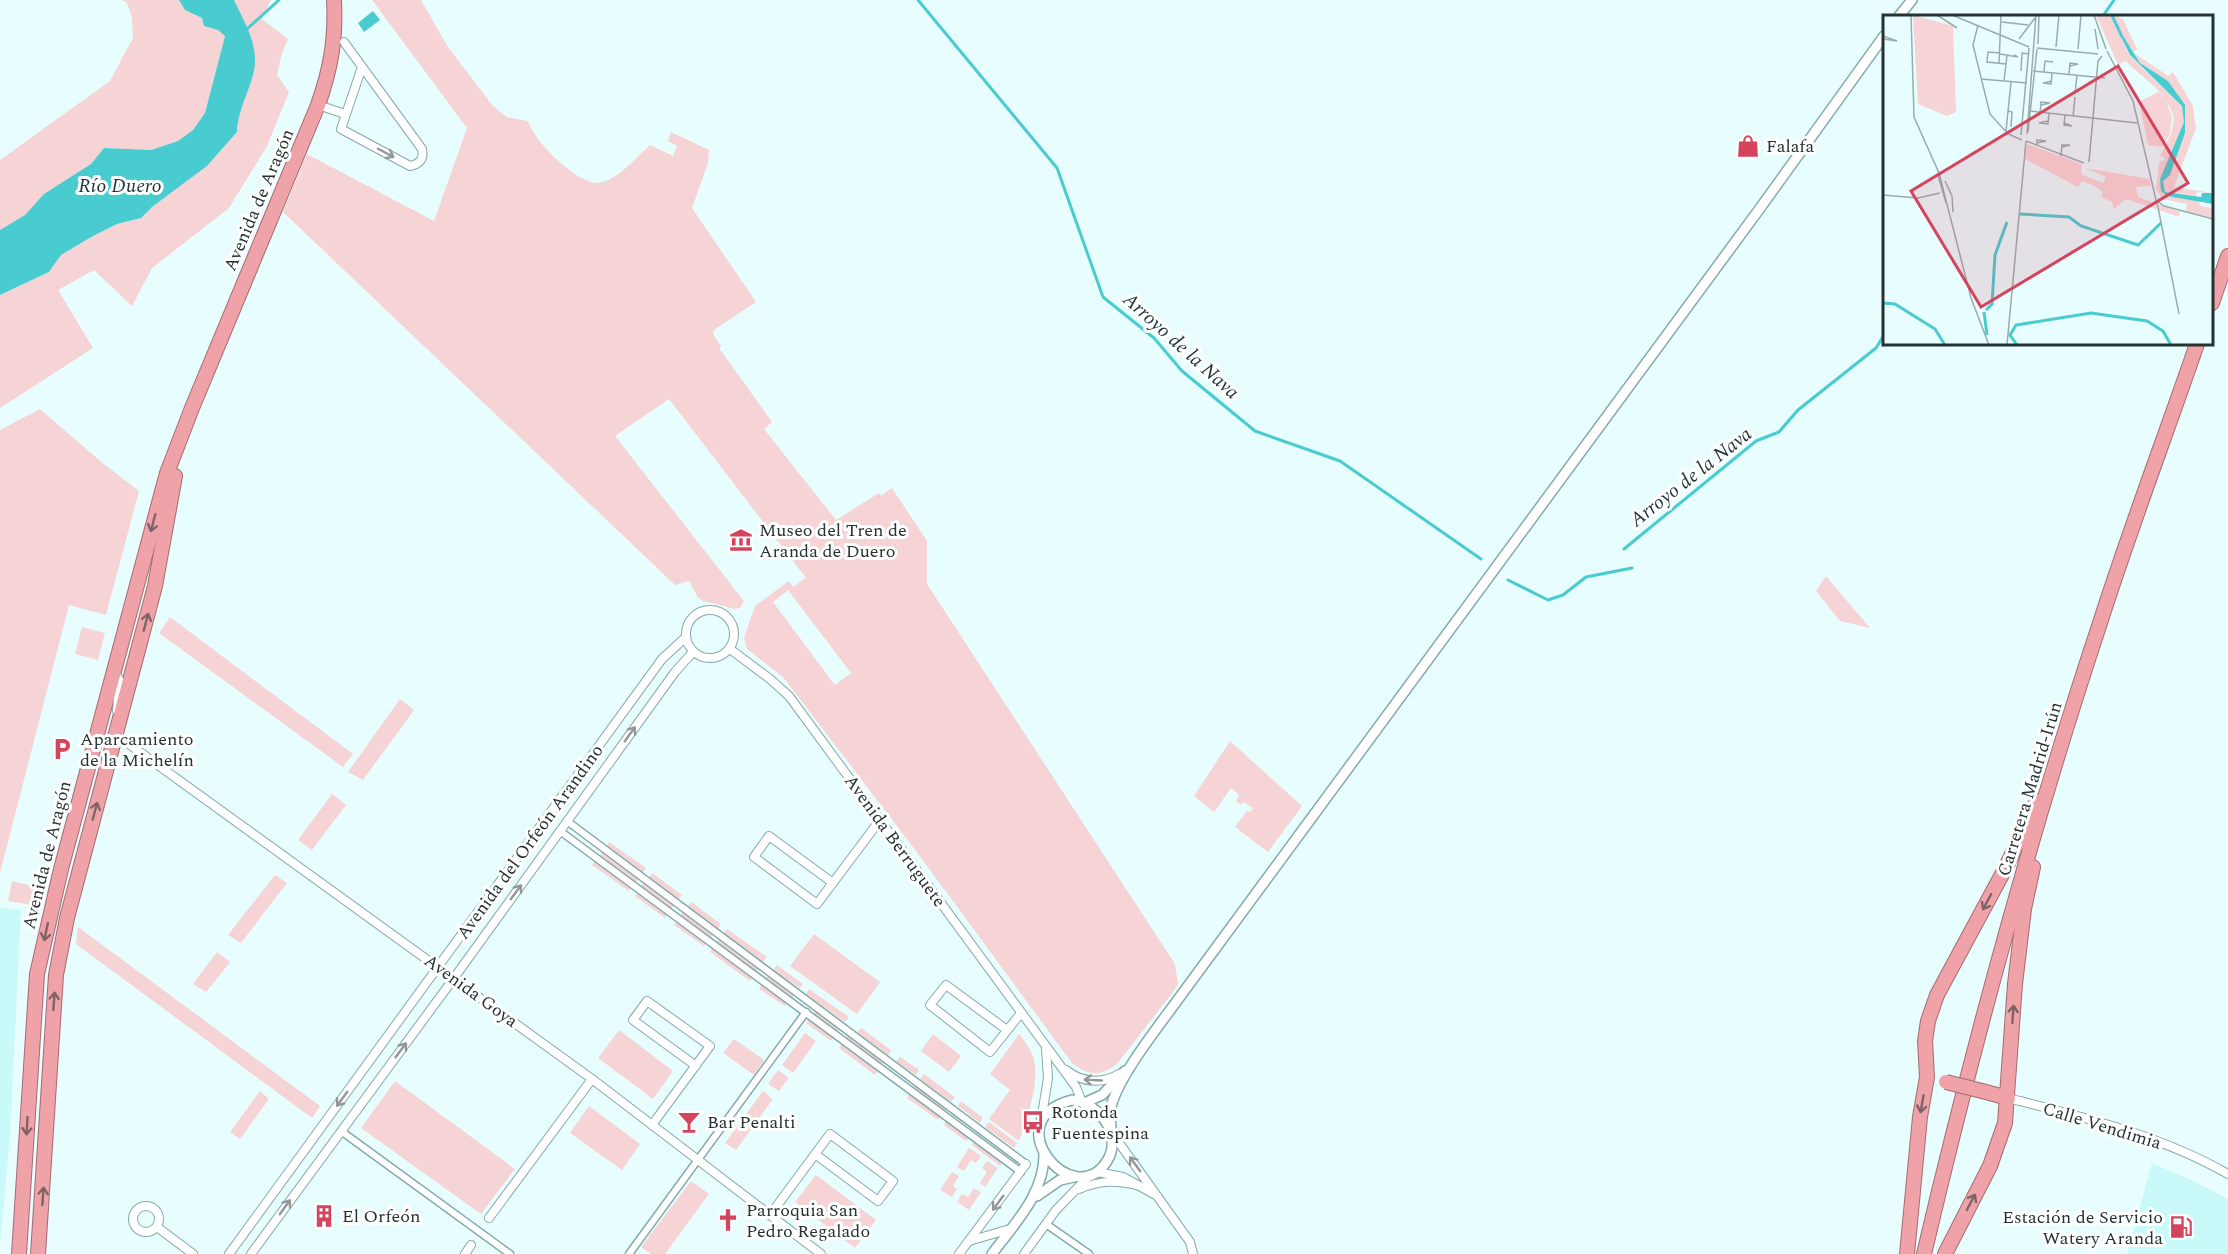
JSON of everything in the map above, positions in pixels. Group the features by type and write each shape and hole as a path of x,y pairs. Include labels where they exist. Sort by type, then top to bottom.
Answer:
{"highway":[{"name":"Avenida de Aragón","path":"19,1254 37,974 61,868 167,473 318,105 332,62 335,35 334,0"},
{"path":"2213,297 2228,256"},
{"name":"Carretera Madrid-Irún","path":"1924,1254 1956,1116 2005,932 2064,735 2107,602 2197,345"},
{"name":"Avenida de Aragón","path":"38,1254 56,975 67,918 156,586 173,483 192,408"},
{"path":"1907,1254 1920,1117 1927,1077 1925,1041 1928,1021 1937,995 2006,867 2064,735"},
{"path":"1945,1254 1990,1166 2005,1123 2014,984 2024,909 2051,808 2056,762"},
{"path":"1927,1077 2008,1098"}],"street":[{"path":"1900,15 1912,0"},
{"path":"1083,1102 1102,1095 1132,1064 1758,212 1883,37"},
{"path":"344,42 422,149 422,160 417,165 411,166 341,129 362,67"},
{"path":"318,105 345,114"},
{"path":"713,610 725,614 733,624 735,637 730,648 723,655 713,658 702,657 693,652 686,637 687,627 692,618 700,611 713,610"},
{"name":"Avenida del Orfeón Arandino","path":"229,1254 663,659 686,637"},
{"name":"Avenida Berruguete","path":"730,648 789,696 1076,1087 1083,1102"},
{"name":"Avenida del Orfeón Arandino","path":"251,1254 675,672 693,652"},
{"path":"114,672 119,679 115,736"},
{"name":"Avenida Goya","path":"115,736 592,1079 821,1254"},
{"path":"833,883 769,836 754,857 817,904 833,883 879,820"},
{"path":"567,821 980,1130 1023,1168"},
{"path":"560,831 974,1137 1023,1168"},
{"path":"592,855 599,845"},
{"path":"636,887 643,878"},
{"path":"675,915 681,907"},
{"path":"712,943 718,934"},
{"path":"760,977 765,969"},
{"path":"1007,1030 946,985 930,1005 990,1052 1021,1013"},
{"path":"629,1254 803,1010 806,1000"},
{"path":"652,1125 696,1066 710,1046 647,1001 633,1020 696,1066"},
{"path":"841,1037 846,1030"},
{"path":"1046,1048 1048,1078 1039,1138 1044,1153 1057,1168 1074,1177"},
{"path":"884,1070 890,1063"},
{"path":"1059,1064 1071,1074 1091,1081 1114,1077 1132,1064"},
{"path":"1024,1254 1074,1191 1107,1161 1110,1155 1112,1132 1111,1106 1132,1064"},
{"path":"489,1218 592,1079"},
{"path":"910,1089 915,1082"},
{"name":"Calle Vendimia","path":"2008,1098 2140,1134 2228,1174"},
{"path":"1041,1123 1059,1105 1072,1100 1083,1102 1101,1116 1190,1242 1193,1254"},
{"path":"946,1116 951,1109"},
{"path":"974,1137 980,1130"},
{"path":"341,1131 510,1254"},
{"path":"770,1215 815,1154 830,1134 893,1181 878,1201 815,1154"},
{"path":"992,1254 1029,1204 1042,1177 1044,1153"},
{"path":"959,1254 1023,1168"},
{"path":"1029,1204 1060,1180 1094,1173 1123,1177 1156,1196"},
{"path":"1074,1191 1108,1180 1140,1186"},
{"path":"1046,1224 1089,1254"},
{"path":"157,1227 193,1254"},
{"path":"969,1241 1011,1229"},
{"path":"465,1254 471,1245"}],"shaded area":[{"path":"122,0 179,0 185,10 202,18 204,26 218,30 225,36 205,113 193,130 178,141 151,150 104,148 91,164 45,194 25,215 0,230 0,160 110,81 133,38 132,17 127,3"},
{"path":"234,0 271,0 262,19 288,39 277,75 289,92 267,146 229,208 152,268 132,306 94,270 58,290 93,348 0,408 0,295 49,272 61,255 93,236 117,224 141,218 152,207 207,166 237,132 238,115 255,63"},
{"path":"372,0 421,0 448,47 493,106 507,117 528,121 546,149 566,168 587,181 597,183 615,177 650,145 673,156 677,146 668,141 671,132 709,150 708,163 692,208 756,302 714,330 713,334 721,346 719,348 772,422 764,429 836,520 879,493 881,496 892,488 927,541 927,584 1175,964 1178,984 1117,1064 1100,1073 1094,1073 1072,1063 916,851 783,677 747,649 744,638 755,606 789,581 793,587 806,578 669,399 615,436 744,601 740,608 735,609 703,601 698,598 689,581 675,585 283,212 307,154 434,221 467,128","holes":["788,590 851,673 835,685 773,602"]},
{"path":"40,409 139,491 106,615 69,605 0,873 0,430"},
{"path":"1826,576 1870,628 1840,621 1816,591"},
{"path":"170,617 353,754 343,767 159,633"},
{"path":"82,627 105,633 98,660 75,654"},
{"path":"400,699 414,710 363,780 348,772"},
{"path":"1230,741 1302,806 1268,852 1235,827 1247,811 1250,812 1253,808 1244,802 1242,805 1236,801 1239,795 1231,788 1214,812 1194,796"},
{"path":"332,794 346,805 312,850 298,840"},
{"path":"609,842 646,868 643,873 606,847"},
{"path":"602,852 639,878 636,883 599,857"},
{"path":"595,861 632,887 629,891 592,865"},
{"path":"652,873 682,895 678,899 649,878"},
{"path":"275,875 287,883 241,943 228,935"},
{"path":"12,881 36,887 32,905 8,901"},
{"path":"644,882 675,904 671,909 640,887"},
{"path":"638,892 668,914 665,918 635,896"},
{"path":"691,902 721,924 718,929 687,907"},
{"path":"0,908 21,910 10,1136 0,1244"},
{"path":"684,911 714,933 711,938 680,916"},
{"path":"677,921 707,943 704,946 674,925"},
{"path":"78,927 320,1106 312,1118 76,944"},
{"path":"727,929 767,957 763,962 724,933"},
{"path":"814,934 880,982 857,1014 790,966"},
{"path":"720,937 760,966 757,972 716,943"},
{"path":"713,947 753,977 750,981 710,952"},
{"path":"217,952 230,962 206,992 193,984"},
{"path":"777,965 803,984 800,988 773,970"},
{"path":"769,974 796,993 792,998 765,979"},
{"path":"762,984 788,1002 785,1006 759,989"},
{"path":"809,989 849,1017 845,1022 806,994"},
{"path":"816,1009 841,1027 838,1032 813,1014"},
{"path":"810,1018 834,1037 831,1041 806,1023"},
{"path":"861,1028 892,1051 888,1055 857,1032"},
{"path":"619,1030 673,1071 653,1099 598,1058"},
{"path":"805,1033 816,1041 793,1073 782,1065"},
{"path":"848,1033 885,1059 881,1065 845,1038"},
{"path":"933,1034 961,1056 949,1072 921,1051"},
{"path":"1019,1034 1032,1054 1035,1074 1032,1098 1019,1141 989,1119 1010,1090 990,1074"},
{"path":"734,1039 764,1060 754,1075 723,1053"},
{"path":"842,1043 878,1070 875,1075 839,1048"},
{"path":"900,1057 919,1070 916,1075 896,1062"},
{"path":"778,1070 789,1078 779,1091 768,1084"},
{"path":"924,1074 955,1097 951,1102 920,1079"},
{"path":"395,1081 515,1169 481,1214 361,1128"},
{"path":"917,1083 948,1106 945,1112 913,1089"},
{"path":"260,1091 269,1099 240,1139 230,1132"},
{"path":"763,1091 773,1099 736,1150 725,1143"},
{"path":"910,1093 941,1116 938,1120 907,1098"},
{"path":"961,1101 983,1118 980,1123 958,1106"},
{"path":"589,1106 640,1144 622,1170 570,1133"},
{"path":"947,1120 970,1137 966,1141 944,1125"},
{"path":"989,1122 1017,1143 1014,1148 985,1127"},
{"path":"974,1141 1003,1162 1000,1166 972,1145"},
{"path":"969,1148 981,1156 976,1163 971,1160 964,1171 957,1167"},
{"path":"987,1161 998,1168 985,1187 980,1183 987,1172 982,1168"},
{"name":"Estación de Servicio Watery Aranda","path":"2152,1163 2228,1199 2228,1254 2127,1254"},
{"path":"952,1172 959,1176 953,1186 957,1189 952,1197 940,1190"},
{"path":"816,1175 876,1220 855,1248 795,1202"},
{"path":"691,1181 709,1194 665,1254 651,1254 641,1247"},
{"path":"974,1188 981,1192 969,1210 957,1202 962,1194 968,1197"}],"water":[{"name":"Río Duero","path":"179,0 234,0 248,30 255,54 255,63 240,113 237,132 207,166 152,207 141,218 117,224 93,236 61,255 49,272 0,295 0,230 25,215 44,194 91,164 104,148 151,150 178,141 193,130 205,113 225,36 218,30 204,26 202,18 185,10"},
{"path":"373,11 380,20 364,32 358,23"}],"waterway":[{"name":"Arroyo de la Nava","path":"247,29 279,0"},
{"name":"Arroyo de la Nava","path":"918,0 1057,168 1103,297 1154,338 1182,371 1255,431 1340,461 1481,559"},
{"name":"Arroyo de la Nava","path":"2104,15 2114,0"},
{"name":"Arroyo de la Nava","path":"1624,549 1756,441 1779,432 1798,410 1876,348 1883,337"},
{"name":"Arroyo de la Nava","path":"1508,580 1548,600 1563,595 1586,577 1632,568"}],"place":[{"name":"Falafa","path":"1748,146"},
{"name":"Museo del Tren de Aranda de Duero","path":"741,540"},
{"name":"Aparcamiento de la Michelín","path":"62,749"},
{"name":"Bar Penalti","path":"689,1122"},
{"name":"Rotonda Fuentespina","path":"1033,1122"},
{"name":"El Orfeón","path":"324,1216"},
{"name":"Parroquia San Pedro Regalado","path":"728,1220"},
{"name":"Estación de Servicio Watery Aranda","path":"2181,1227"}]}
